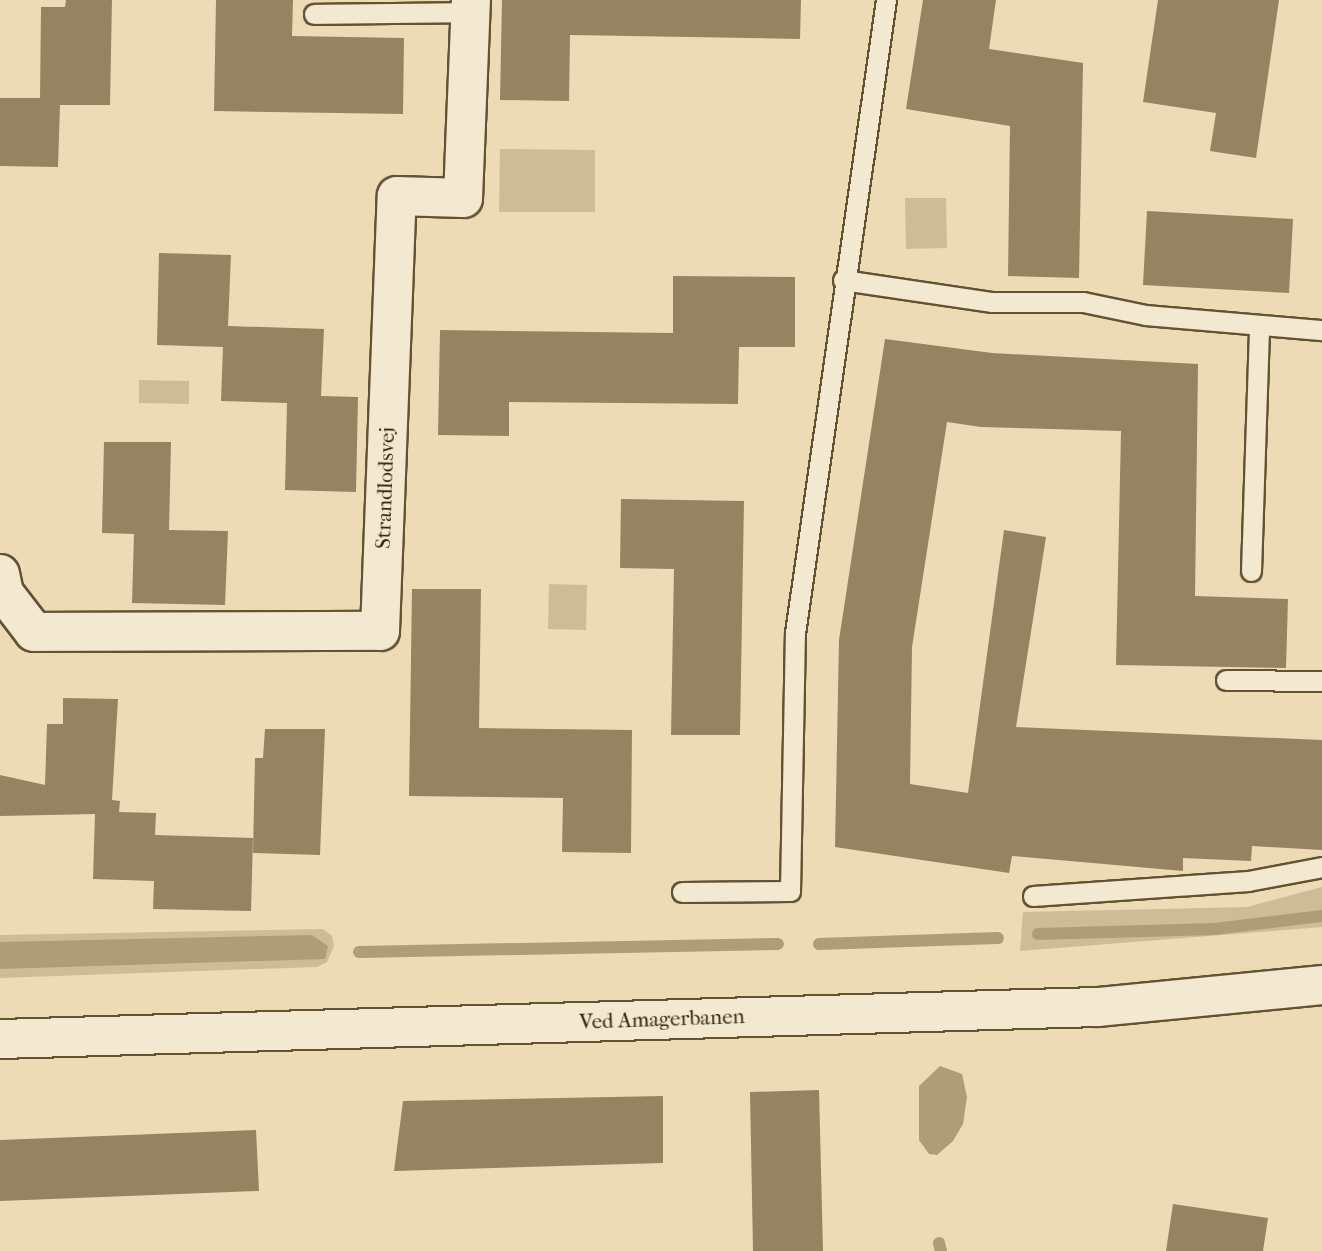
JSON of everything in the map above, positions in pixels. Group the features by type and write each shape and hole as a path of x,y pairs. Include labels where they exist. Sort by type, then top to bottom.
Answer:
{"street":[{"name":"Strandlodsvej","path":"0,574 4,593 34,632 380,631 397,196 463,198 471,6"},
{"name":"Ved Amagerbanen","path":"0,1040 1098,1007 1322,985"}],"lane":[{"path":"682,892 790,891 795,633 842,280 886,0"},
{"path":"314,14 471,6"},
{"path":"842,280 992,302 1083,302 1146,315 1322,330"},
{"path":"1251,571 1259,325"},
{"path":"1226,680 1322,681"},
{"path":"1032,896 1248,881 1322,867"}],"shaded area":[{"path":"500,149 595,150 595,212 499,212"},
{"path":"905,198 946,198 947,248 906,249"},
{"path":"139,380 189,381 189,404 139,403"},
{"path":"549,584 587,585 586,630 548,629"},
{"path":"1322,887 1322,927 1020,951 1023,912 1247,907"},
{"path":"323,929 332,936 334,946 327,962 317,967 0,978 0,935"},
{"path":"312,935 328,946 325,959 0,969 0,942"},
{"path":"940,1066 962,1074 967,1097 963,1124 953,1141 937,1155 929,1154 919,1140 919,1086"}],"building":[{"path":"66,0 112,0 110,105 60,105 58,167 0,166 0,98 40,98 41,7 65,7"},
{"path":"216,0 293,0 292,36 404,38 403,114 214,111"},
{"path":"502,0 801,0 800,39 570,35 569,101 500,100"},
{"path":"923,0 996,0 989,49 1083,63 1079,278 1008,276 1010,126 906,109"},
{"path":"1158,0 1279,0 1256,158 1210,151 1216,113 1143,102"},
{"path":"1147,211 1293,219 1289,293 1143,285"},
{"path":"159,253 231,255 228,326 324,329 321,396 358,397 356,492 285,490 287,403 221,401 223,347 157,345"},
{"path":"673,276 795,277 795,347 739,347 738,404 509,402 509,436 438,435 440,330 673,333"},
{"path":"885,339 992,353 1198,364 1195,596 1288,599 1286,668 1116,665 1121,431 981,427 947,422 912,647 910,784 968,793 1004,530 1046,537 1016,727 1322,740 1322,850 1252,846 1251,861 1183,858 1183,871 1012,856 1009,873 835,847 839,640"},
{"path":"104,442 171,442 169,530 228,531 225,605 132,603 134,534 102,533"},
{"path":"621,499 744,501 740,735 671,735 674,569 620,568"},
{"path":"412,589 481,589 479,728 632,730 631,853 562,852 563,798 409,796"},
{"path":"63,698 118,699 112,800 120,801 119,812 156,813 155,835 253,838 251,911 153,909 154,881 93,879 95,814 0,816 0,775 45,785 47,724 63,724"},
{"path":"265,729 325,729 320,855 253,853 255,758 263,758"},
{"path":"819,1090 823,1251 753,1251 750,1092"},
{"path":"663,1096 663,1163 394,1171 403,1101"},
{"path":"256,1130 259,1191 0,1201 0,1140"},
{"path":"1173,1204 1268,1218 1263,1251 1166,1251"}],"waterway":[{"path":"1038,934 1214,929 1322,916"},
{"path":"819,944 998,938"},
{"path":"359,952 778,944"},
{"path":"939,1243 941,1251"}]}
